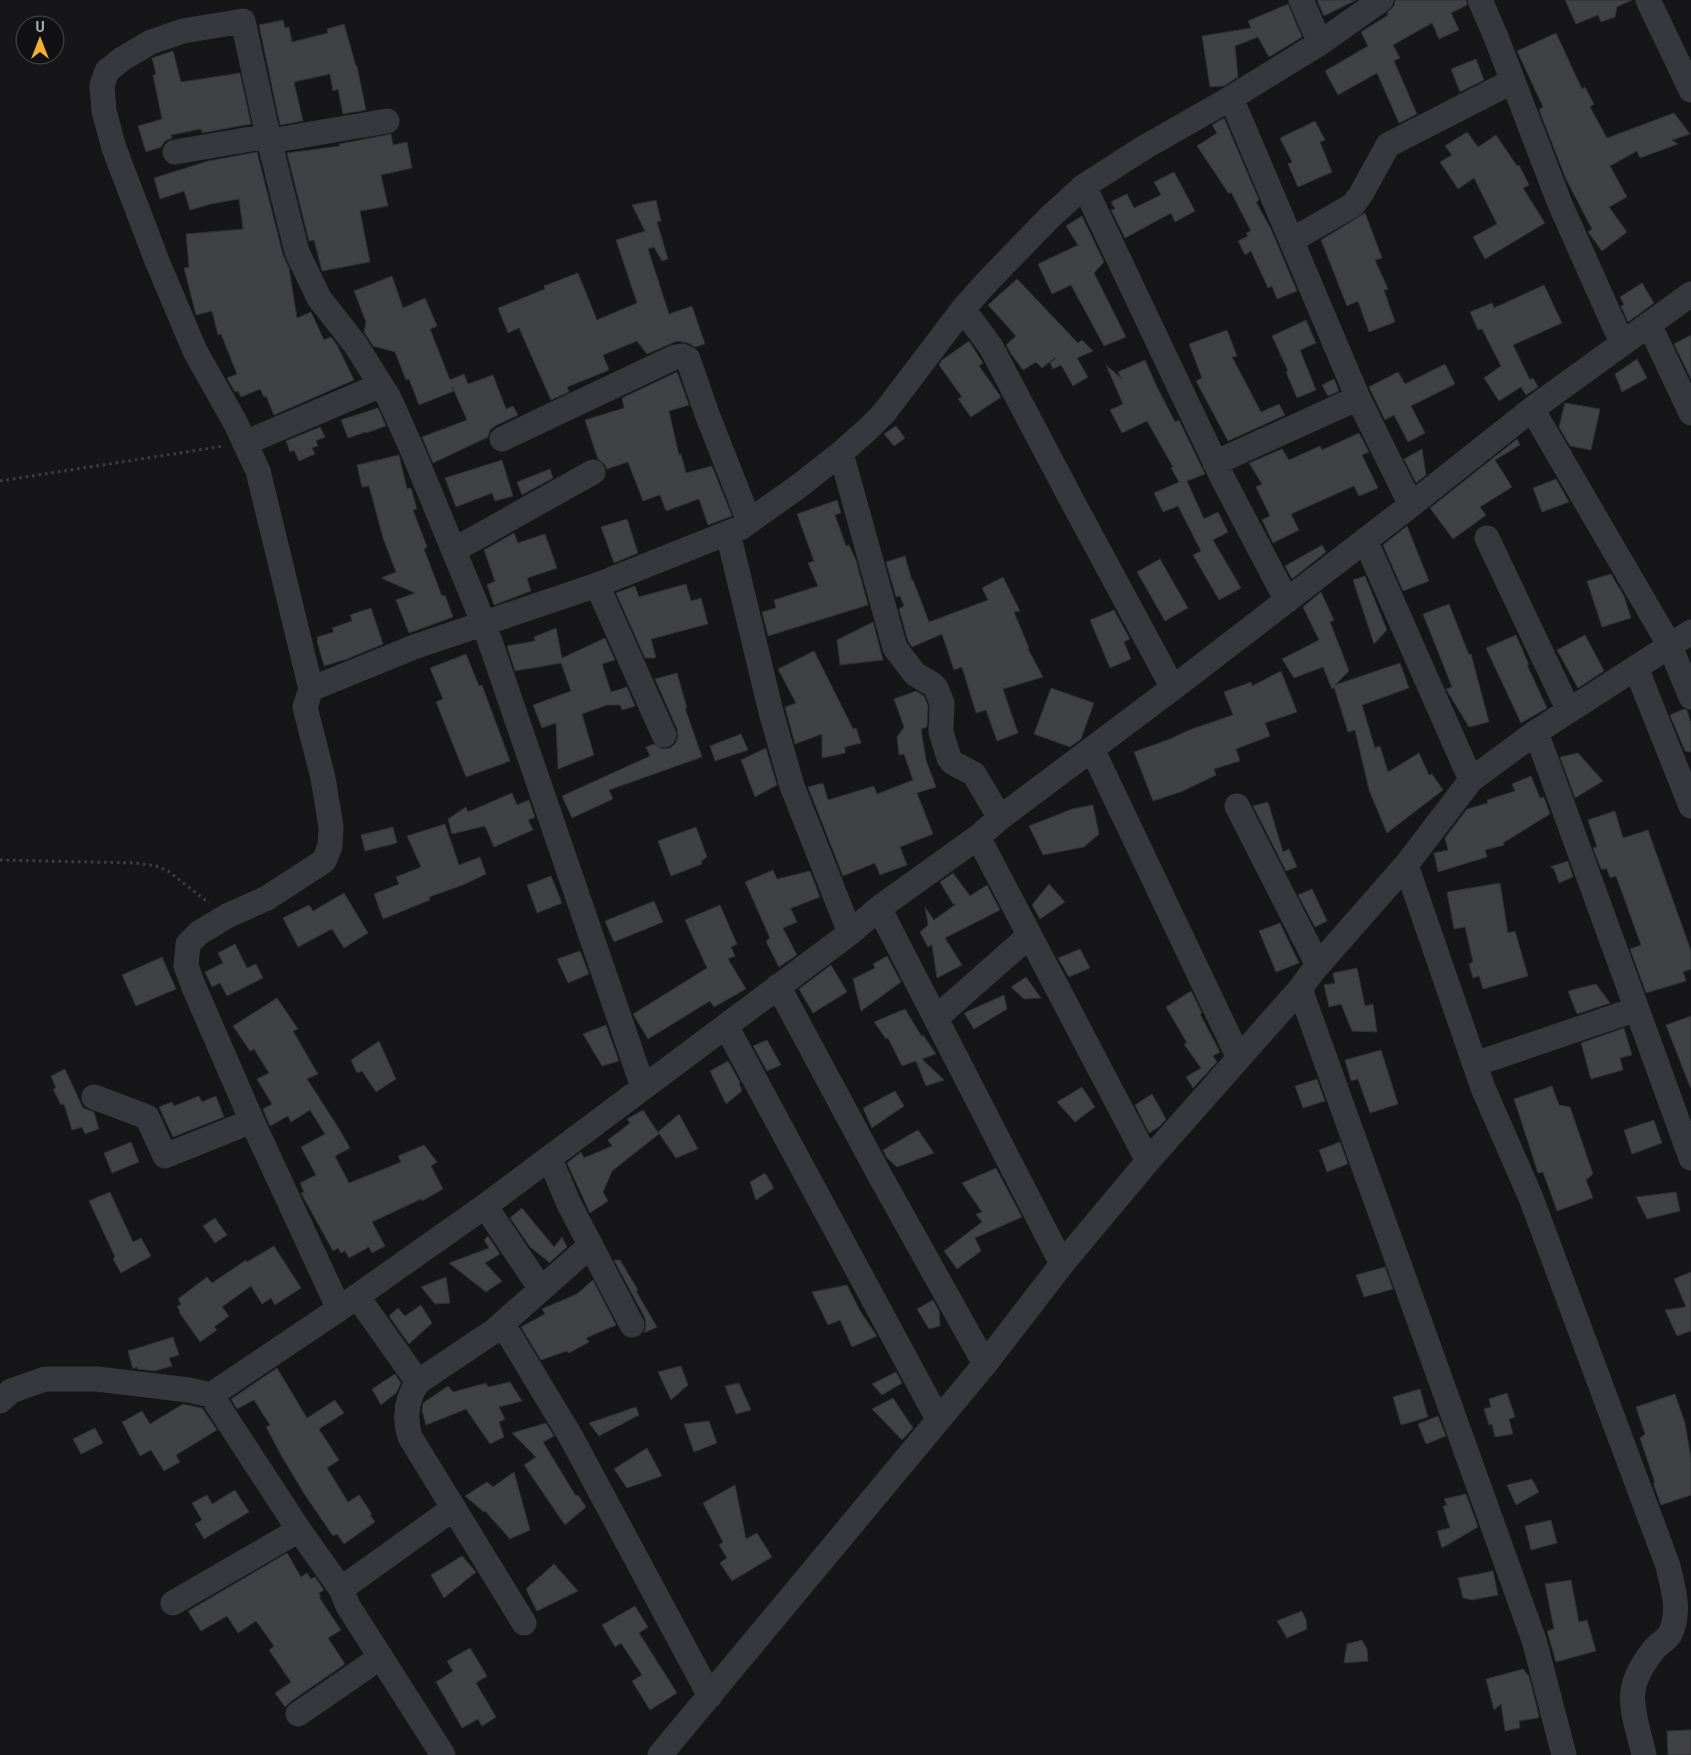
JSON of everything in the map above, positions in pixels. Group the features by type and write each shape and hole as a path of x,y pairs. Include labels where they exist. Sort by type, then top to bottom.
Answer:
{"street":[{"path":"1301,0 1320,43"},
{"path":"311,689 414,647 597,585 738,527 799,486 841,453 884,413 963,309 1049,218 1084,186 1145,147 1231,98 1320,43 1381,0"},
{"path":"1480,0 1560,204 1622,343"},
{"path":"1648,0 1691,90"},
{"path":"418,1382 348,1303 252,1121 186,966 188,944 199,933 226,916 267,898 324,861 330,846 331,827 323,778 305,707 311,689 258,471 196,351 158,261 114,148 104,110 102,85 107,72 122,59 151,42 183,31 243,21 269,139 298,252 319,298 356,344 389,398 454,550 484,624 643,1087"},
{"path":"1292,240 1353,205 1388,145 1513,81"},
{"path":"1231,98 1358,398 1411,505"},
{"path":"175,152 387,121"},
{"path":"1084,186 1215,463 1287,600"},
{"path":"211,1395 348,1303 550,1159 643,1087 850,933 879,908 978,838 1000,818 1173,688 1411,505 1532,409 1691,294"},
{"path":"963,309 991,347 1173,688"},
{"path":"1649,324 1691,413"},
{"path":"502,439 675,357 682,356 688,359 707,414 738,527 771,712 792,786 850,933"},
{"path":"244,443 381,385"},
{"path":"1215,463 1358,398"},
{"path":"1532,409 1670,646 1691,697"},
{"path":"841,453 895,648 915,674 936,688 942,703 941,732 949,758 953,763 974,774 1000,818"},
{"path":"454,550 593,472"},
{"path":"1487,538 1568,711"},
{"path":"1365,540 1471,780"},
{"path":"597,585 664,735"},
{"path":"660,1755 985,1364 1062,1264 1148,1161 1240,1058 1300,989 1318,965 1406,865 1471,780 1536,732 1691,632"},
{"path":"1636,668 1691,806"},
{"path":"1536,732 1691,1158"},
{"path":"1092,749 1240,1058"},
{"path":"1237,806 1318,965"},
{"path":"978,838 1148,1161"},
{"path":"1406,865 1483,1088 1530,1198 1668,1566 1675,1596 1675,1616 1669,1634 1642,1666 1633,1690 1633,1703 1644,1755"},
{"path":"879,908 1062,1264"},
{"path":"936,1018 1030,936"},
{"path":"778,986 879,1174 985,1364"},
{"path":"1300,989 1534,1640 1564,1755"},
{"path":"1475,1064 1637,1009"},
{"path":"726,1026 938,1419"},
{"path":"94,1097 147,1117 165,1156 252,1121"},
{"path":"550,1159 568,1202 632,1325"},
{"path":"485,1206 541,1289"},
{"path":"524,1624 410,1437 407,1426 406,1407 412,1391 418,1382 494,1331 591,1245"},
{"path":"494,1331 504,1330 510,1336 571,1437 710,1696"},
{"path":"0,1401 12,1391 45,1379 97,1379 190,1390 211,1395 340,1589 348,1606 443,1755"},
{"path":"340,1589 454,1508"},
{"path":"173,1603 299,1530"},
{"path":"298,1714 381,1657"}],"path":[{"path":"0,482 244,443"},
{"path":"0,860 136,863 156,866 168,871 226,916"}],"building":[{"path":"1317,0 1356,0 1324,16"},
{"path":"1395,0 1466,0 1467,5 1451,13 1459,30 1439,39 1432,23 1393,45 1400,58 1394,61 1417,114 1399,123 1377,73 1338,95 1325,71 1368,46 1361,32 1388,15 1387,13 1394,6"},
{"path":"1565,0 1632,0 1617,7 1615,17 1601,22 1598,15 1576,24"},
{"path":"1288,4 1302,37 1269,57 1258,37 1235,46 1238,77 1224,86 1210,87 1202,36 1251,28 1248,21"},
{"path":"283,20 285,28 289,27 292,42 328,33 327,29 344,24 357,66 366,110 343,114 338,89 333,91 330,74 294,82 303,121 280,125 259,25"},
{"path":"1556,33 1582,89 1585,87 1594,104 1590,107 1607,138 1674,113 1690,134 1672,140 1678,144 1640,158 1637,151 1610,166 1627,197 1609,207 1627,232 1602,251 1588,232 1592,229 1566,179 1539,110 1543,107 1517,51"},
{"path":"173,51 181,82 240,73 251,124 202,133 201,129 171,135 172,138 165,141 161,147 146,152 138,126 162,119 153,75 156,74 152,58"},
{"path":"1476,59 1484,80 1460,92 1451,69"},
{"path":"1224,118 1259,200 1256,202 1271,229 1297,291 1277,299 1272,286 1268,288 1251,251 1245,255 1238,241 1248,236 1246,233 1251,231 1231,192 1229,194 1197,146 1217,133 1212,125"},
{"path":"1315,121 1325,140 1320,142 1332,172 1298,187 1288,164 1292,162 1280,138"},
{"path":"1467,132 1478,147 1496,135 1517,166 1519,165 1529,185 1523,188 1545,223 1485,259 1473,237 1497,224 1474,178 1458,189 1440,162 1452,155 1445,146"},
{"path":"391,134 393,145 407,142 412,168 381,175 388,206 360,211 370,262 322,271 314,240 309,241 287,153 340,146 339,144"},
{"path":"257,152 283,255 289,268 297,318 311,312 324,340 331,337 337,345 354,380 274,415 266,396 264,397 260,389 241,397 238,391 235,392 227,378 237,374 221,334 218,335 212,311 196,315 184,268 189,267 186,234 243,229 239,199 190,210 184,191 160,199 154,178 208,161"},
{"path":"1174,172 1195,211 1175,222 1171,213 1125,238 1111,210 1115,209 1111,202 1127,194 1134,208 1161,195 1154,182"},
{"path":"656,200 661,221 657,222 668,259 662,261 654,247 648,249 669,314 692,306 705,344 695,347 688,343 677,341 647,354 637,341 603,355 609,370 567,387 569,392 551,400 519,328 508,333 498,308 545,289 544,286 578,273 597,320 637,303 616,240 645,231 632,205"},
{"path":"1365,213 1382,258 1375,260 1388,289 1384,290 1395,322 1369,332 1358,301 1347,306 1321,240"},
{"path":"1082,216 1104,262 1094,273 1126,337 1104,346 1071,285 1052,294 1038,264 1078,245 1066,226"},
{"path":"392,276 403,308 425,298 437,326 430,329 450,380 464,374 468,384 493,375 506,409 513,406 518,415 495,426 490,430 488,437 433,463 422,437 467,420 452,386 454,391 419,405 409,379 406,380 395,352 373,346 364,332 366,322 354,291"},
{"path":"1017,279 1078,343 1082,340 1093,351 1077,358 1088,377 1073,386 1061,365 1053,369 1050,363 1056,357 1042,368 1036,362 1023,370 1012,355 1006,345 1016,336 988,305"},
{"path":"1642,283 1654,303 1628,322 1621,306 1624,305 1620,297"},
{"path":"1544,285 1562,323 1513,345 1530,380 1533,378 1538,387 1526,395 1521,387 1499,401 1484,378 1501,366 1482,329 1478,330 1470,312 1492,303 1494,308"},
{"path":"1306,320 1316,343 1300,350 1316,390 1297,398 1286,372 1288,371 1272,336"},
{"path":"1227,330 1237,356 1232,357 1261,412 1279,404 1285,415 1228,441 1196,381 1202,378 1189,344"},
{"path":"1691,335 1691,379 1674,344"},
{"path":"969,341 983,363 979,366 1001,397 971,417 958,399 962,397 939,365 942,360"},
{"path":"1637,359 1647,378 1622,392 1615,374"},
{"path":"1145,360 1175,422 1179,420 1205,474 1187,481 1204,519 1218,512 1228,532 1213,540 1241,588 1219,600 1193,555 1201,551 1178,506 1163,512 1154,493 1179,482 1171,468 1173,467 1147,421 1122,433 1110,410 1123,404 1106,365 1122,379 1118,372"},
{"path":"1445,364 1455,384 1411,406 1425,433 1408,442 1394,415 1385,420 1369,387 1398,372 1405,384"},
{"path":"677,372 689,405 669,411 679,455 681,454 686,473 712,466 732,516 708,525 699,499 666,511 660,495 643,501 628,462 607,469 598,459 585,420 624,408 622,398"},
{"path":"1334,379 1339,391 1328,396 1322,385"},
{"path":"1565,403 1600,409 1591,450 1570,446 1559,427"},
{"path":"378,408 386,426 348,438 341,420"},
{"path":"896,426 905,438 894,446 884,434"},
{"path":"320,427 325,437 316,441 318,446 312,448 315,454 299,461 294,450 290,452 286,441"},
{"path":"1359,433 1369,452 1362,455 1378,488 1359,496 1354,486 1291,514 1299,530 1273,543 1262,520 1270,516 1256,487 1262,484 1249,463 1282,449 1289,460 1320,446 1322,450"},
{"path":"1517,439 1520,445 1495,460 1512,487 1480,507 1486,515 1453,539 1430,508"},
{"path":"1422,449 1426,475 1416,483 1404,459"},
{"path":"399,455 407,489 411,488 417,509 413,510 427,547 424,549 442,596 445,595 453,617 409,633 396,600 415,593 381,578 396,572 383,538 369,486 362,487 357,465"},
{"path":"502,460 513,496 495,501 492,493 456,507 445,478"},
{"path":"550,469 553,478 522,495 517,482"},
{"path":"1556,479 1569,502 1542,512 1533,488"},
{"path":"837,500 841,513 835,515 846,546 849,545 856,560 868,605 768,636 762,612 776,608 774,600 818,586 808,563 814,561 797,514"},
{"path":"627,519 638,553 614,563 601,527"},
{"path":"1407,526 1429,581 1403,591 1383,545"},
{"path":"514,533 518,543 545,534 557,568 527,578 531,591 494,605 487,585 495,581 484,550"},
{"path":"1322,545 1326,552 1292,579 1285,566"},
{"path":"905,556 912,581 929,622 988,600 982,588 1003,577 1020,611 1014,612 1028,649 1043,677 1003,689 1018,733 997,741 986,710 976,713 962,667 954,670 942,634 912,647 908,641 899,609 904,606 900,596 896,597 886,562"},
{"path":"1160,559 1188,608 1165,621 1137,572"},
{"path":"1611,574 1624,596 1631,618 1602,627 1587,581"},
{"path":"1365,576 1387,630 1374,644 1353,580"},
{"path":"686,584 691,601 701,598 708,624 651,639 656,658 645,658 616,593 635,586 639,597"},
{"path":"1321,592 1334,620 1330,622 1349,671 1335,685 1400,663 1409,688 1362,705 1375,748 1380,746 1388,772 1419,753 1429,775 1432,774 1443,790 1387,833 1369,790 1355,730 1348,732 1334,687 1332,689 1323,667 1294,678 1282,659 1319,640 1303,607"},
{"path":"1449,604 1469,655 1471,654 1489,722 1469,727 1446,689 1452,687 1423,614"},
{"path":"371,608 383,644 324,666 317,637 334,632 332,628 352,621 350,615"},
{"path":"1114,610 1130,639 1124,642 1131,659 1110,668 1090,620"},
{"path":"873,622 883,660 840,665 837,640"},
{"path":"556,628 562,658 605,638 615,660 602,664 611,692 627,687 635,706 622,710 620,705 607,705 582,714 594,755 558,769 556,723 542,728 533,705 571,691 561,663 515,671 507,646 535,641 534,637"},
{"path":"1516,635 1529,665 1527,665 1547,708 1521,723 1486,648"},
{"path":"1585,635 1604,671 1578,688 1557,650"},
{"path":"814,651 853,729 856,728 861,743 845,747 845,753 822,758 822,734 795,744 785,707 796,703 778,669"},
{"path":"466,654 479,686 482,685 510,761 466,777 436,702 443,699 430,668"},
{"path":"1281,671 1297,712 1265,723 1270,736 1236,749 1240,761 1214,769 1216,775 1183,791 1153,801 1134,752 1233,715 1224,692 1251,682 1252,686"},
{"path":"677,673 687,708 685,708 702,757 609,790 613,799 572,818 562,796 650,756 646,747 654,744 663,749 670,748 676,743 677,729 655,679"},
{"path":"1051,688 1094,703 1081,739 1070,747 1034,734"},
{"path":"916,691 924,696 928,706 927,727 921,729 926,760 936,787 917,793 933,834 900,847 907,865 880,875 875,863 843,876 808,787 823,783 828,800 874,786 877,794 913,780 904,754 899,755 897,737 904,727 894,699"},
{"path":"1684,709 1687,710 1691,724 1691,752 1685,751 1670,715"},
{"path":"741,734 748,750 715,761 710,746"},
{"path":"766,748 777,785 755,797 741,760"},
{"path":"1578,753 1603,781 1575,798 1560,757"},
{"path":"1531,776 1540,798 1544,797 1550,814 1503,843 1504,845 1485,850 1487,857 1438,872 1434,853 1448,850 1445,838 1467,809 1488,803 1487,800 1515,791 1512,784"},
{"path":"512,793 517,805 529,800 535,817 528,820 533,830 494,847 485,826 452,834 448,819 466,807 468,812"},
{"path":"1268,802 1283,852 1289,849 1297,867 1286,871 1253,806"},
{"path":"1093,805 1099,834 1084,847 1043,855 1029,826 1072,809"},
{"path":"1615,811 1623,838 1648,830 1691,951 1691,969 1683,972 1686,981 1646,993 1630,949 1641,945 1616,876 1610,878 1607,869 1601,869 1593,848 1597,847 1588,820"},
{"path":"445,824 459,865 480,857 486,874 463,885 429,897 430,900 383,919 374,894 399,884 396,877 421,867 407,836"},
{"path":"393,827 397,843 365,851 361,835"},
{"path":"696,827 707,857 701,861 702,864 671,876 658,841"},
{"path":"1568,861 1573,877 1559,883 1554,869 1550,867"},
{"path":"773,870 777,879 810,871 820,897 789,909 791,909 797,922 783,928 797,955 779,967 766,941 770,938 745,882"},
{"path":"953,873 970,896 987,885 1000,910 945,938 962,965 937,978 932,945 928,947 920,932 928,925 925,907 934,920 956,904 953,904 940,882"},
{"path":"551,876 562,903 537,913 527,885"},
{"path":"1500,883 1508,933 1515,931 1528,976 1483,989 1479,976 1473,978 1469,964 1473,962 1465,927 1454,929 1447,892"},
{"path":"1049,884 1065,902 1040,919 1032,905"},
{"path":"1312,889 1327,921 1315,927 1298,895"},
{"path":"344,893 368,933 344,948 332,929 298,947 283,918 309,905 313,911"},
{"path":"654,901 663,922 614,942 605,921"},
{"path":"720,905 737,944 731,947 735,956 728,959 746,989 714,1007 710,1001 648,1039 633,1014 707,968 685,920"},
{"path":"1280,923 1299,963 1276,972 1259,931"},
{"path":"235,944 247,968 256,964 263,978 227,996 220,983 212,987 205,972 223,963 218,953"},
{"path":"1080,949 1090,968 1069,977 1058,958"},
{"path":"580,951 589,974 568,983 557,959"},
{"path":"887,956 901,982 861,1011 853,979 875,968 873,964"},
{"path":"162,957 176,989 136,1006 122,975"},
{"path":"831,965 847,992 813,1013 799,989"},
{"path":"1357,968 1365,1006 1373,1004 1377,1032 1352,1031 1341,1004 1329,1007 1324,985 1335,983 1333,973"},
{"path":"1026,977 1041,998 1024,999 1011,987"},
{"path":"1596,984 1610,1003 1577,1014 1568,991"},
{"path":"1191,991 1202,1013 1200,1014 1220,1052 1213,1056 1217,1062 1193,1088 1186,1077 1201,1068 1184,1044 1187,1043 1166,1007"},
{"path":"1004,995 1007,1009 974,1029 964,1013"},
{"path":"277,998 298,1029 293,1031 318,1074 307,1079 350,1148 335,1156 349,1183 401,1162 398,1156 424,1145 437,1162 431,1166 443,1189 422,1201 421,1199 372,1222 385,1246 372,1253 369,1247 349,1258 345,1251 341,1253 338,1248 333,1251 301,1193 304,1192 300,1183 316,1175 301,1147 325,1134 310,1110 291,1122 288,1116 270,1126 263,1109 272,1104 257,1079 269,1073 254,1049 250,1051 233,1026"},
{"path":"905,1009 922,1037 923,1035 936,1054 922,1059 944,1080 926,1086 916,1061 902,1066 888,1038 886,1039 874,1022"},
{"path":"1691,1016 1691,1087 1690,1087 1666,1025"},
{"path":"606,1025 619,1061 602,1066 583,1034"},
{"path":"1624,1028 1632,1055 1620,1058 1623,1070 1591,1079 1581,1043"},
{"path":"767,1040 781,1065 767,1071 753,1046"},
{"path":"379,1041 396,1079 376,1092 362,1071 357,1073 351,1060"},
{"path":"1381,1050 1398,1104 1370,1113 1358,1079 1351,1081 1345,1060"},
{"path":"728,1061 740,1082 742,1091 726,1104 710,1071"},
{"path":"65,1069 83,1108 94,1112 99,1129 85,1134 82,1127 72,1130 64,1104 61,1105 53,1089 56,1088 51,1076"},
{"path":"1317,1079 1325,1101 1303,1108 1295,1086"},
{"path":"1552,1086 1559,1105 1570,1107 1593,1174 1586,1180 1593,1198 1557,1211 1543,1172 1538,1173 1514,1099"},
{"path":"1082,1087 1095,1107 1075,1122 1057,1102"},
{"path":"895,1091 904,1106 872,1128 863,1108"},
{"path":"1152,1094 1166,1119 1160,1126 1149,1133 1135,1105"},
{"path":"199,1096 202,1102 216,1096 224,1117 173,1137 159,1107 172,1102 174,1106"},
{"path":"643,1110 659,1134 612,1171 603,1192 608,1201 590,1213 567,1163 581,1152 584,1158 612,1146 608,1140 630,1123 627,1119"},
{"path":"679,1114 698,1149 676,1158 658,1132"},
{"path":"1654,1120 1662,1143 1632,1154 1624,1130"},
{"path":"918,1130 934,1153 897,1167 887,1158 883,1150"},
{"path":"131,1142 139,1162 112,1173 104,1153"},
{"path":"1340,1142 1348,1164 1327,1172 1319,1150"},
{"path":"996,1168 1022,1217 975,1238 981,1251 957,1269 944,1251 982,1222 976,1214 982,1212 962,1183"},
{"path":"765,1173 774,1188 756,1200 750,1182"},
{"path":"110,1192 133,1242 141,1238 151,1256 121,1273 113,1259 115,1257 89,1201"},
{"path":"1676,1192 1680,1211 1647,1219 1636,1197"},
{"path":"522,1208 554,1247 562,1237 567,1247 549,1263 530,1247 510,1218"},
{"path":"215,1218 227,1235 215,1243 203,1226"},
{"path":"488,1236 500,1254 485,1263 502,1281 486,1292 449,1263 489,1248 484,1240"},
{"path":"274,1246 301,1288 275,1305 271,1298 262,1304 251,1286 222,1307 229,1316 214,1327 217,1330 200,1342 179,1312 177,1307 181,1304 178,1299 207,1277 212,1283 246,1260 247,1262"},
{"path":"614,1260 620,1260 657,1327 644,1333 646,1326 645,1318"},
{"path":"1385,1267 1393,1289 1364,1297 1356,1275"},
{"path":"1691,1272 1691,1331 1677,1336 1665,1310 1686,1307 1674,1279"},
{"path":"446,1277 450,1303 435,1304 421,1287"},
{"path":"593,1280 616,1325 586,1338 589,1342 569,1353 567,1351 541,1360 521,1327 545,1314 542,1309 577,1294"},
{"path":"847,1285 860,1311 877,1336 852,1347 840,1320 828,1325 812,1292"},
{"path":"933,1300 939,1311 940,1326 929,1329 917,1309"},
{"path":"421,1305 432,1323 409,1344 389,1316 398,1308 405,1316"},
{"path":"173,1337 179,1355 169,1358 172,1366 155,1371 137,1369 137,1367 133,1369 128,1351"},
{"path":"681,1366 688,1385 671,1400 658,1372"},
{"path":"277,1368 307,1418 335,1400 344,1413 319,1429 339,1460 327,1468 348,1502 359,1495 375,1522 344,1544 337,1534 333,1536 305,1495 266,1427 270,1425 254,1400 237,1409 231,1399"},
{"path":"896,1372 902,1383 882,1395 872,1384"},
{"path":"395,1374 401,1383 396,1393 381,1405 372,1389"},
{"path":"510,1382 522,1401 499,1407 505,1419 499,1422 504,1437 490,1444 466,1409 426,1425 422,1410 423,1403 448,1386 453,1392 486,1383 488,1387"},
{"path":"739,1383 751,1410 736,1414 725,1386"},
{"path":"1420,1389 1428,1417 1401,1425 1393,1397"},
{"path":"1507,1393 1515,1417 1509,1419 1513,1434 1495,1437 1492,1424 1489,1425 1484,1409 1491,1407 1489,1399"},
{"path":"1675,1394 1685,1423 1691,1458 1691,1495 1661,1505 1640,1438 1645,1434 1636,1407"},
{"path":"893,1398 913,1428 902,1440 872,1409"},
{"path":"183,1404 202,1408 217,1430 176,1455 180,1462 164,1471 151,1450 140,1456 122,1422 142,1411 150,1424"},
{"path":"636,1407 639,1415 599,1436 589,1423"},
{"path":"1438,1416 1446,1436 1426,1444 1418,1424"},
{"path":"709,1421 717,1443 694,1452 684,1424"},
{"path":"546,1423 554,1436 543,1442 576,1496 578,1495 586,1507 565,1525 524,1465 536,1457 512,1433"},
{"path":"95,1428 103,1443 81,1454 73,1439"},
{"path":"647,1448 662,1476 627,1488 614,1469"},
{"path":"514,1472 530,1530 510,1539 485,1511 465,1496 487,1482 493,1487"},
{"path":"1532,1479 1539,1492 1516,1505 1507,1485"},
{"path":"735,1485 746,1539 757,1533 772,1557 732,1581 720,1563 727,1558 719,1545 723,1542 703,1503"},
{"path":"235,1490 249,1512 204,1539 195,1524 202,1520 192,1503 207,1495 212,1504"},
{"path":"1466,1494 1478,1527 1442,1548 1437,1531 1450,1528 1443,1506 1447,1505 1444,1499"},
{"path":"1551,1520 1557,1543 1531,1550 1525,1526"},
{"path":"287,1553 301,1577 307,1573 311,1579 315,1577 324,1590 319,1593 321,1596 319,1597 341,1630 328,1638 345,1664 285,1707 275,1693 291,1682 269,1650 274,1646 256,1621 238,1633 227,1616 201,1631 188,1611"},
{"path":"462,1556 476,1572 444,1598 431,1575"},
{"path":"554,1564 578,1591 537,1611 526,1589"},
{"path":"1493,1571 1498,1595 1472,1600 1463,1598 1458,1578"},
{"path":"1571,1580 1579,1622 1587,1620 1596,1651 1556,1662 1547,1631 1554,1629 1545,1584"},
{"path":"635,1606 648,1627 639,1633 677,1693 650,1710 632,1681 642,1675 621,1643 615,1647 602,1625"},
{"path":"1302,1611 1307,1629 1287,1638 1277,1621"},
{"path":"1362,1640 1367,1649 1368,1661 1344,1663 1347,1644"},
{"path":"470,1648 487,1676 476,1683 496,1717 482,1726 478,1719 462,1728 436,1682 453,1671 447,1661"},
{"path":"1523,1669 1529,1676 1539,1716 1538,1718 1519,1721 1520,1728 1505,1731 1501,1704 1494,1710 1486,1679"},
{"path":"1691,1730 1691,1755 1668,1755 1667,1731"}]}
